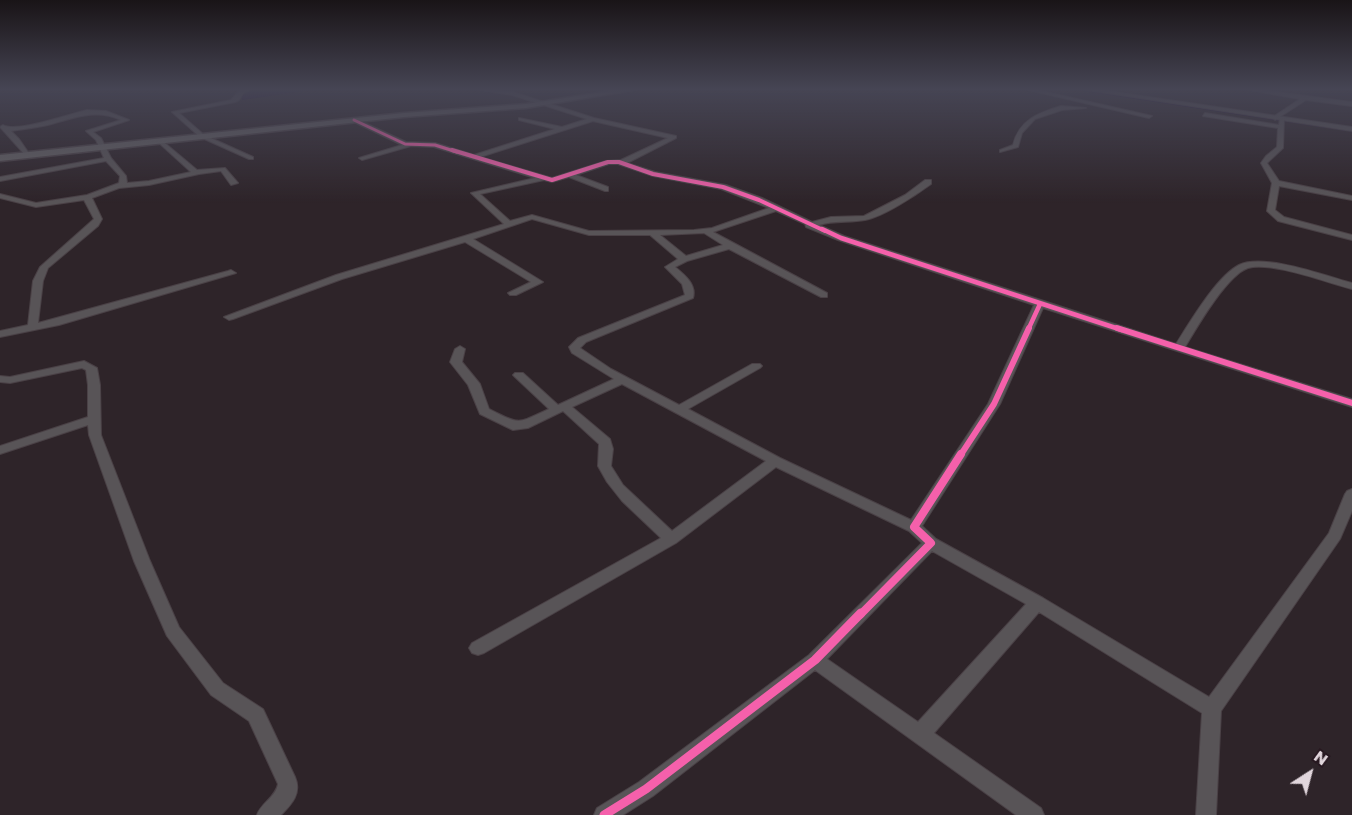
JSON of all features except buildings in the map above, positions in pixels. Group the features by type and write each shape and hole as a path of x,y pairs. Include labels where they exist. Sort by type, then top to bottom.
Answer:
{"main road":[{"path":"0,158 283,127"}],"street":[{"path":"12,127 4,128 27,155"},
{"path":"105,127 88,132 99,139 108,159 123,176 123,183 119,186"},
{"path":"193,127 202,135 251,158"},
{"path":"369,127 408,145"},
{"path":"555,127 563,129"},
{"path":"476,156 569,127"},
{"path":"623,162 674,138 627,127"},
{"path":"1002,152 1016,146 1019,133 1025,127"},
{"path":"1280,127 1280,148 1264,163 1276,183 1272,198 1274,215 1293,223 1352,238"},
{"path":"1334,127 1352,129"},
{"path":"160,141 196,172"},
{"path":"362,159 408,145 431,144 552,180 608,162 623,162 653,174 723,187 776,208 809,225 1040,304 1352,403"},
{"path":"0,178 108,159"},
{"path":"0,196 36,205 89,197 119,186 149,183 196,172 223,169 234,183"},
{"path":"570,175 605,189"},
{"path":"509,224 474,193 542,178"},
{"path":"809,225 831,219 865,218 909,197 928,182"},
{"path":"1276,183 1352,198"},
{"path":"33,327 38,281 44,267 90,229 98,219 88,200 89,197"},
{"path":"229,317 339,277 468,240 532,217 584,233 653,233 706,231 776,208"},
{"path":"706,231 729,246 824,295"},
{"path":"653,233 684,259"},
{"path":"468,240 538,282 513,293"},
{"path":"729,246 684,259 669,267 681,276 692,292 690,296 582,340 574,347 580,354 623,379 775,461 914,527 931,543 1037,603 1212,709"},
{"path":"1178,349 1220,289 1241,267 1254,264 1270,266 1352,286"},
{"path":"0,334 77,317 231,273"},
{"path":"914,527 994,404 1040,304"},
{"path":"460,349 456,362 474,384 480,404 490,416 513,426 532,423 623,379"},
{"path":"0,379 10,380 80,364 91,368 96,385 93,419 95,435 142,561 174,631 217,689 256,715 288,784 286,795 267,815"},
{"path":"680,410 756,366"},
{"path":"519,375 605,442 608,447 605,468 617,488 671,539"},
{"path":"0,450 93,419"},
{"path":"478,648 671,539 775,461"},
{"path":"1206,815 1212,709 1335,535 1352,494"},
{"path":"604,815 646,789 815,660 931,543"},
{"path":"920,734 1037,603"},
{"path":"815,660 1034,815"}],"waterway":[{"path":"1326,127 1352,131"}],"cycle path":[{"path":"369,127 405,144 435,145 552,180 608,162 619,162 653,174 723,187 759,200 841,238 1352,403"},
{"path":"604,815 646,789 815,660 931,543 914,527 994,404 1040,304"}]}
